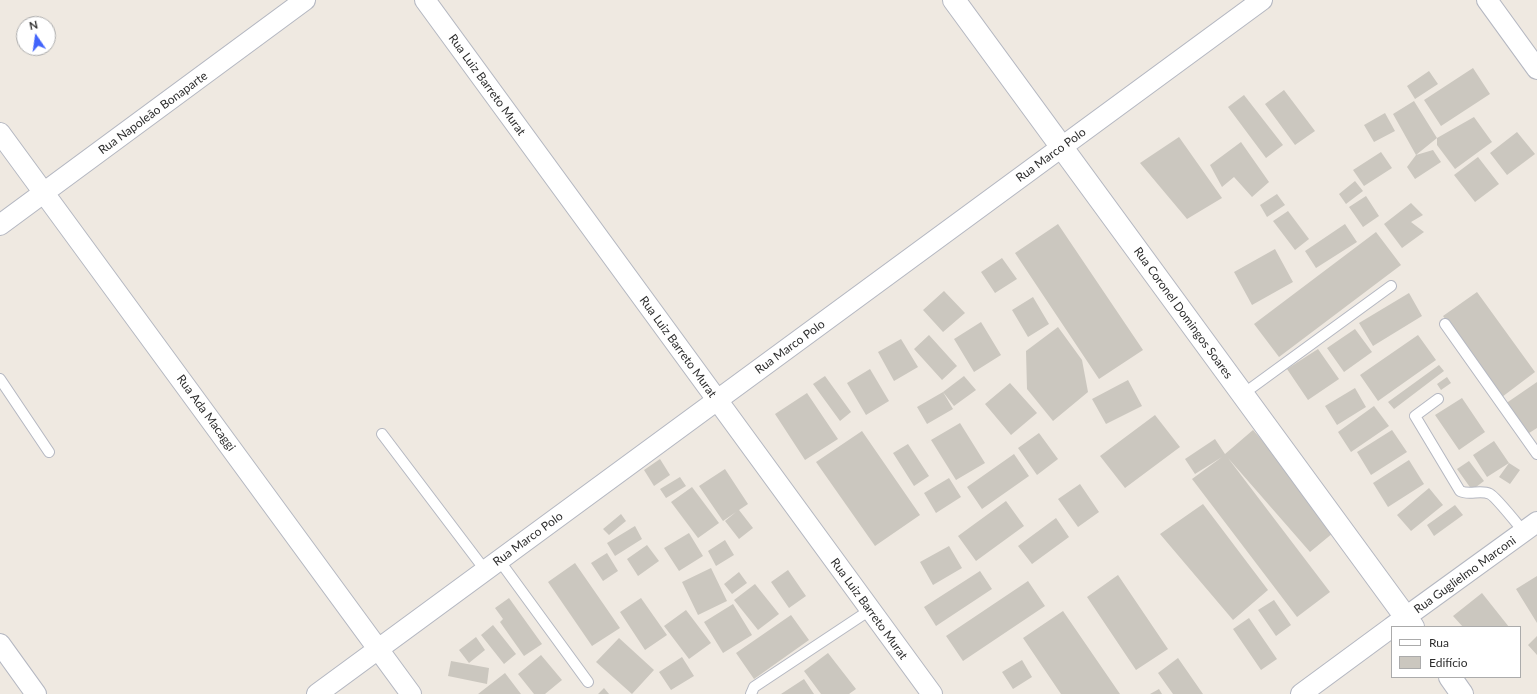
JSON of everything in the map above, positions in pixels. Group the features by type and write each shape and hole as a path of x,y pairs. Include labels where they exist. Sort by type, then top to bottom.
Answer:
{"street":[{"name":"Rua Napoleão Bonaparte","path":"0,225 305,0"},
{"name":"Rua Luiz Barreto Murat","path":"425,0 932,694"},
{"name":"Rua Coronel Domingos Soares","path":"954,0 1243,394 1401,625"},
{"name":"Rua Marco Polo","path":"317,694 1262,0"},
{"path":"1487,0 1537,69"},
{"name":"Rua Ada Macaggi","path":"0,133 411,694"},
{"name":"Rua Guglielmo Marconi","path":"1401,625 1530,527"},
{"name":"Rua Guglielmo Marconi","path":"1301,694 1391,632"},
{"path":"0,644 36,694"},
{"path":"1451,678 1462,694"}],"lane":[{"path":"1243,394 1391,286"},
{"path":"1445,324 1537,454"},
{"path":"0,379 50,452"},
{"path":"1438,399 1415,416 1460,491 1468,494 1482,492 1491,494 1530,527"},
{"path":"382,434 492,565 518,588 588,682"},
{"path":"751,694 754,688 870,610"}],"building":[{"path":"1473,68 1490,94 1441,126 1424,100"},
{"path":"1429,71 1438,84 1415,99 1407,86"},
{"path":"1284,90 1315,131 1295,145 1265,104"},
{"path":"1244,95 1283,145 1266,158 1228,107"},
{"path":"1414,101 1437,138 1416,155 1393,114"},
{"path":"1385,113 1395,131 1374,142 1364,125"},
{"path":"1474,117 1492,142 1455,169 1437,145 1437,138"},
{"path":"1517,132 1535,154 1507,175 1490,153"},
{"path":"1179,137 1222,198 1187,219 1140,163"},
{"path":"1241,142 1269,182 1252,197 1234,177 1222,187 1210,165"},
{"path":"1433,150 1441,162 1415,179 1407,167 1416,155"},
{"path":"1381,152 1392,168 1364,186 1353,170"},
{"path":"1478,157 1499,184 1475,202 1454,175"},
{"path":"1355,181 1363,191 1346,204 1339,194"},
{"path":"1277,194 1285,205 1267,217 1260,205"},
{"path":"1366,196 1379,216 1363,227 1349,207"},
{"path":"1411,203 1423,215 1411,222 1424,232 1402,248 1384,224"},
{"path":"1288,211 1309,239 1295,250 1273,221"},
{"path":"1058,224 1143,350 1099,379 1015,253"},
{"path":"1345,224 1357,242 1316,268 1305,251"},
{"path":"1376,232 1401,265 1279,357 1254,324"},
{"path":"1275,249 1293,282 1252,305 1234,272"},
{"path":"1002,258 1017,279 995,293 981,272"},
{"path":"944,291 965,313 943,332 923,310"},
{"path":"1477,292 1535,372 1502,397 1443,316"},
{"path":"1409,293 1422,316 1373,346 1359,323"},
{"path":"1033,297 1049,324 1028,337 1012,310"},
{"path":"981,322 1001,355 974,372 954,339"},
{"path":"1058,327 1082,360 1088,392 1053,421 1027,389 1026,351"},
{"path":"1355,329 1372,352 1344,372 1327,348"},
{"path":"929,335 957,366 942,380 914,349"},
{"path":"1418,335 1436,360 1378,401 1360,375"},
{"path":"901,339 918,367 894,381 878,352"},
{"path":"1318,349 1339,379 1308,400 1287,369"},
{"path":"1439,365 1444,371 1394,409 1388,402"},
{"path":"870,369 889,401 866,415 847,383"},
{"path":"825,376 851,412 840,421 813,384"},
{"path":"964,376 976,390 954,406 943,392"},
{"path":"1447,377 1451,383 1441,390 1437,384"},
{"path":"1128,380 1142,406 1106,424 1092,399"},
{"path":"1537,382 1537,428 1526,435 1505,404"},
{"path":"1010,383 1037,413 1011,435 985,404"},
{"path":"1355,388 1366,407 1337,425 1325,406"},
{"path":"943,392 953,409 927,424 917,407"},
{"path":"807,393 838,439 805,460 775,414"},
{"path":"1462,398 1485,432 1459,450 1435,415"},
{"path":"1374,406 1389,426 1351,452 1338,432"},
{"path":"1155,415 1180,447 1125,488 1100,456"},
{"path":"960,423 985,463 956,480 931,440"},
{"path":"1253,430 1339,528 1310,552 1228,458 1330,592 1297,617 1192,479 1222,457 1195,474 1185,459 1215,439 1225,454"},
{"path":"1392,430 1407,452 1371,475 1357,452"},
{"path":"862,431 920,515 875,546 816,462"},
{"path":"1039,433 1058,459 1037,475 1018,448"},
{"path":"1494,441 1509,463 1487,477 1473,455"},
{"path":"908,444 929,476 914,486 893,453"},
{"path":"1014,454 1029,476 982,509 967,487"},
{"path":"660,459 670,475 654,486 644,470"},
{"path":"1409,460 1424,484 1388,507 1373,483"},
{"path":"1469,461 1484,481 1472,490 1457,469"},
{"path":"1509,463 1520,470 1510,484 1499,477"},
{"path":"725,469 748,504 739,510 753,528 739,539 725,521 736,512 723,521 699,486"},
{"path":"680,477 686,486 666,498 660,489"},
{"path":"949,478 961,497 936,513 924,493"},
{"path":"1080,484 1099,512 1078,527 1058,499"},
{"path":"692,487 719,523 698,538 671,502"},
{"path":"1429,488 1443,505 1411,531 1397,515"},
{"path":"1006,501 1024,526 976,561 958,536"},
{"path":"1203,504 1268,590 1233,620 1160,534"},
{"path":"1455,505 1463,515 1434,536 1427,525"},
{"path":"621,514 626,521 609,535 603,529"},
{"path":"1056,518 1069,537 1032,564 1018,546"},
{"path":"635,526 642,539 615,556 607,543"},
{"path":"689,533 703,556 679,571 664,548"},
{"path":"725,540 734,555 716,566 708,551"},
{"path":"647,545 659,561 638,576 627,559"},
{"path":"949,546 962,568 933,585 920,562"},
{"path":"607,553 618,571 603,581 591,563"},
{"path":"575,563 620,628 592,646 548,582"},
{"path":"711,568 727,601 698,615 682,582"},
{"path":"788,570 806,596 789,608 771,582"},
{"path":"980,571 992,589 936,626 924,607"},
{"path":"739,572 747,583 732,594 724,584"},
{"path":"1118,575 1168,649 1136,670 1087,597"},
{"path":"1537,576 1537,623 1516,589"},
{"path":"1028,581 1045,606 963,661 946,636"},
{"path":"755,584 779,614 758,630 734,600"},
{"path":"1482,593 1508,626 1462,626 1453,616"},
{"path":"509,598 542,644 524,656 500,622 503,619 495,608"},
{"path":"641,598 667,635 645,650 620,612"},
{"path":"1274,600 1291,625 1276,636 1258,610"},
{"path":"733,604 752,635 723,653 704,622"},
{"path":"686,610 711,643 689,659 664,626"},
{"path":"1063,611 1120,694 1061,694 1023,638"},
{"path":"791,615 809,640 754,679 736,653"},
{"path":"1249,618 1277,659 1261,670 1233,629"},
{"path":"493,625 516,654 504,664 481,635"},
{"path":"1537,636 1537,655 1528,645"},
{"path":"476,637 485,650 469,663 459,650"},
{"path":"619,638 654,670 632,694 596,662"},
{"path":"828,653 856,689 849,694 821,694 804,671"},
{"path":"541,655 562,680 545,694 534,694 518,674"},
{"path":"682,657 694,676 671,690 659,672"},
{"path":"1178,658 1203,694 1173,694 1158,673"},
{"path":"1022,660 1032,677 1013,689 1002,672"},
{"path":"451,661 489,668 487,684 448,676"},
{"path":"505,673 521,694 478,694"},
{"path":"804,679 814,694 781,694"},
{"path":"604,688 609,694 598,694"},
{"path":"1159,689 1162,694 1150,694"}]}
